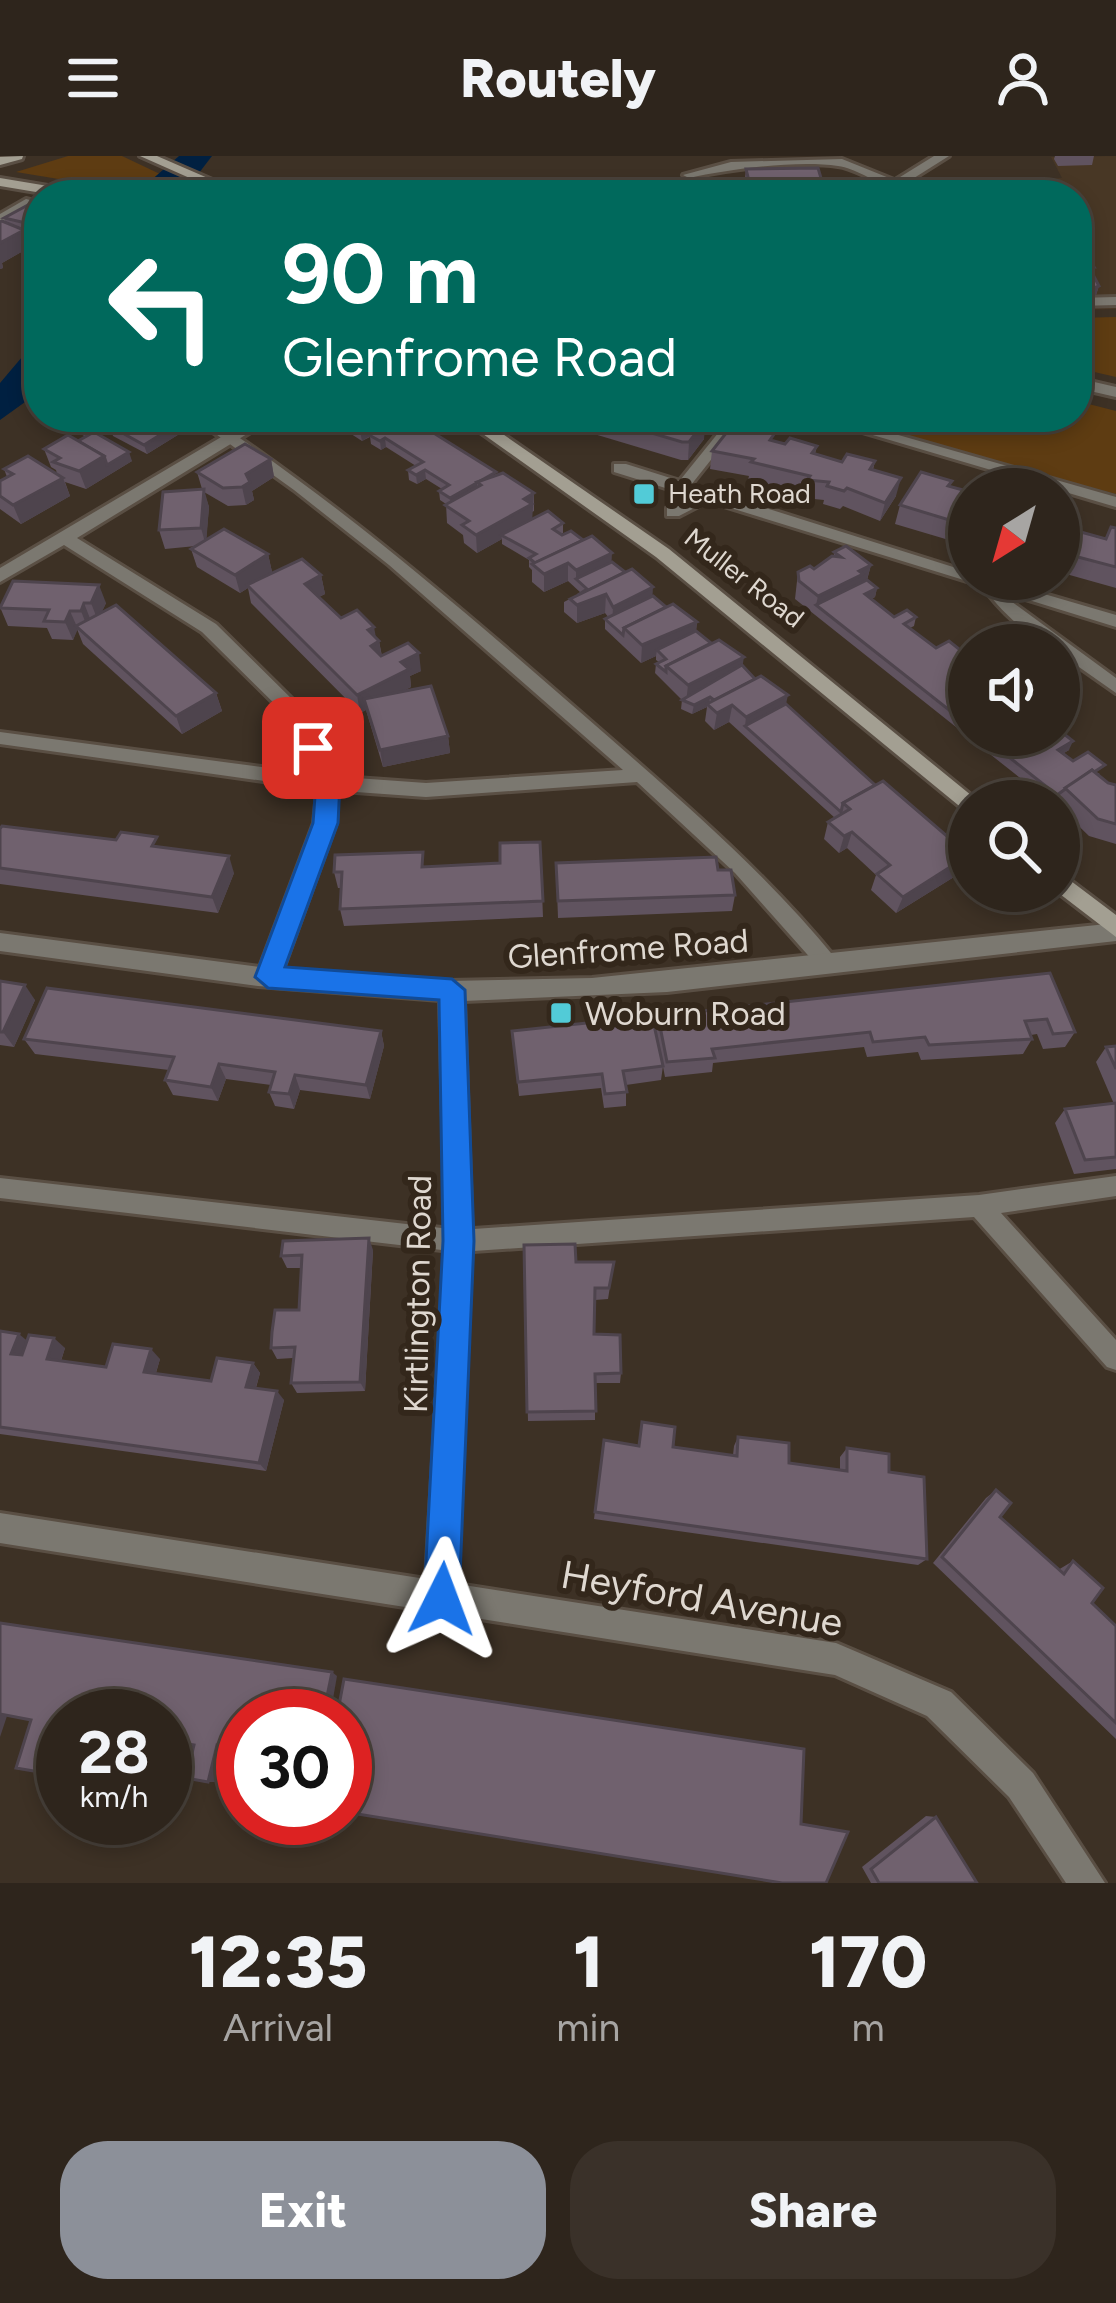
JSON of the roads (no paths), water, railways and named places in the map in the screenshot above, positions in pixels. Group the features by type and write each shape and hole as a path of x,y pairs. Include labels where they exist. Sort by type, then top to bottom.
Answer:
{"main road":[{"path":"0,160 17,156"},
{"path":"148,157 204,180"},
{"name":"Muller Road","path":"489,432 636,531 768,634 948,788"},
{"path":"1080,899 1116,930"}],"street":[{"path":"897,180 943,156"},
{"path":"0,576 241,432"},
{"path":"620,468 948,572"},
{"path":"673,512 703,497"},
{"path":"65,538 209,628 297,714 328,783 326,823 268,977"},
{"path":"1043,600 1116,621"},
{"name":"Glenfrome Road","path":"0,942 268,977 452,990 622,986 1116,930"},
{"name":"Kirtlington Road","path":"442,1599 459,1241 452,990"},
{"name":"Heyford Avenue","path":"0,1528 836,1659 939,1704 1021,1785 1087,1883"}],"lane":[{"path":"689,175 740,165 784,171 842,162 888,180"},
{"path":"740,165 748,178"},
{"path":"222,432 391,559 641,775 796,922 829,964"},
{"path":"682,487 726,432"},
{"path":"871,432 1116,502"},
{"path":"999,600 1030,624"},
{"path":"1080,660 1116,687"},
{"path":"0,738 328,783 426,790 641,775"},
{"path":"0,1188 459,1241 979,1205 1116,1186"},
{"path":"979,1205 1116,1358"}],"water":[{"path":"179,156 212,156 194,180 151,180"},
{"path":"24,355 24,403 0,420 0,383"}],"place":[{"name":"Heath Road","path":"644,494"},
{"name":"Woburn Road","path":"561,1013"}]}
